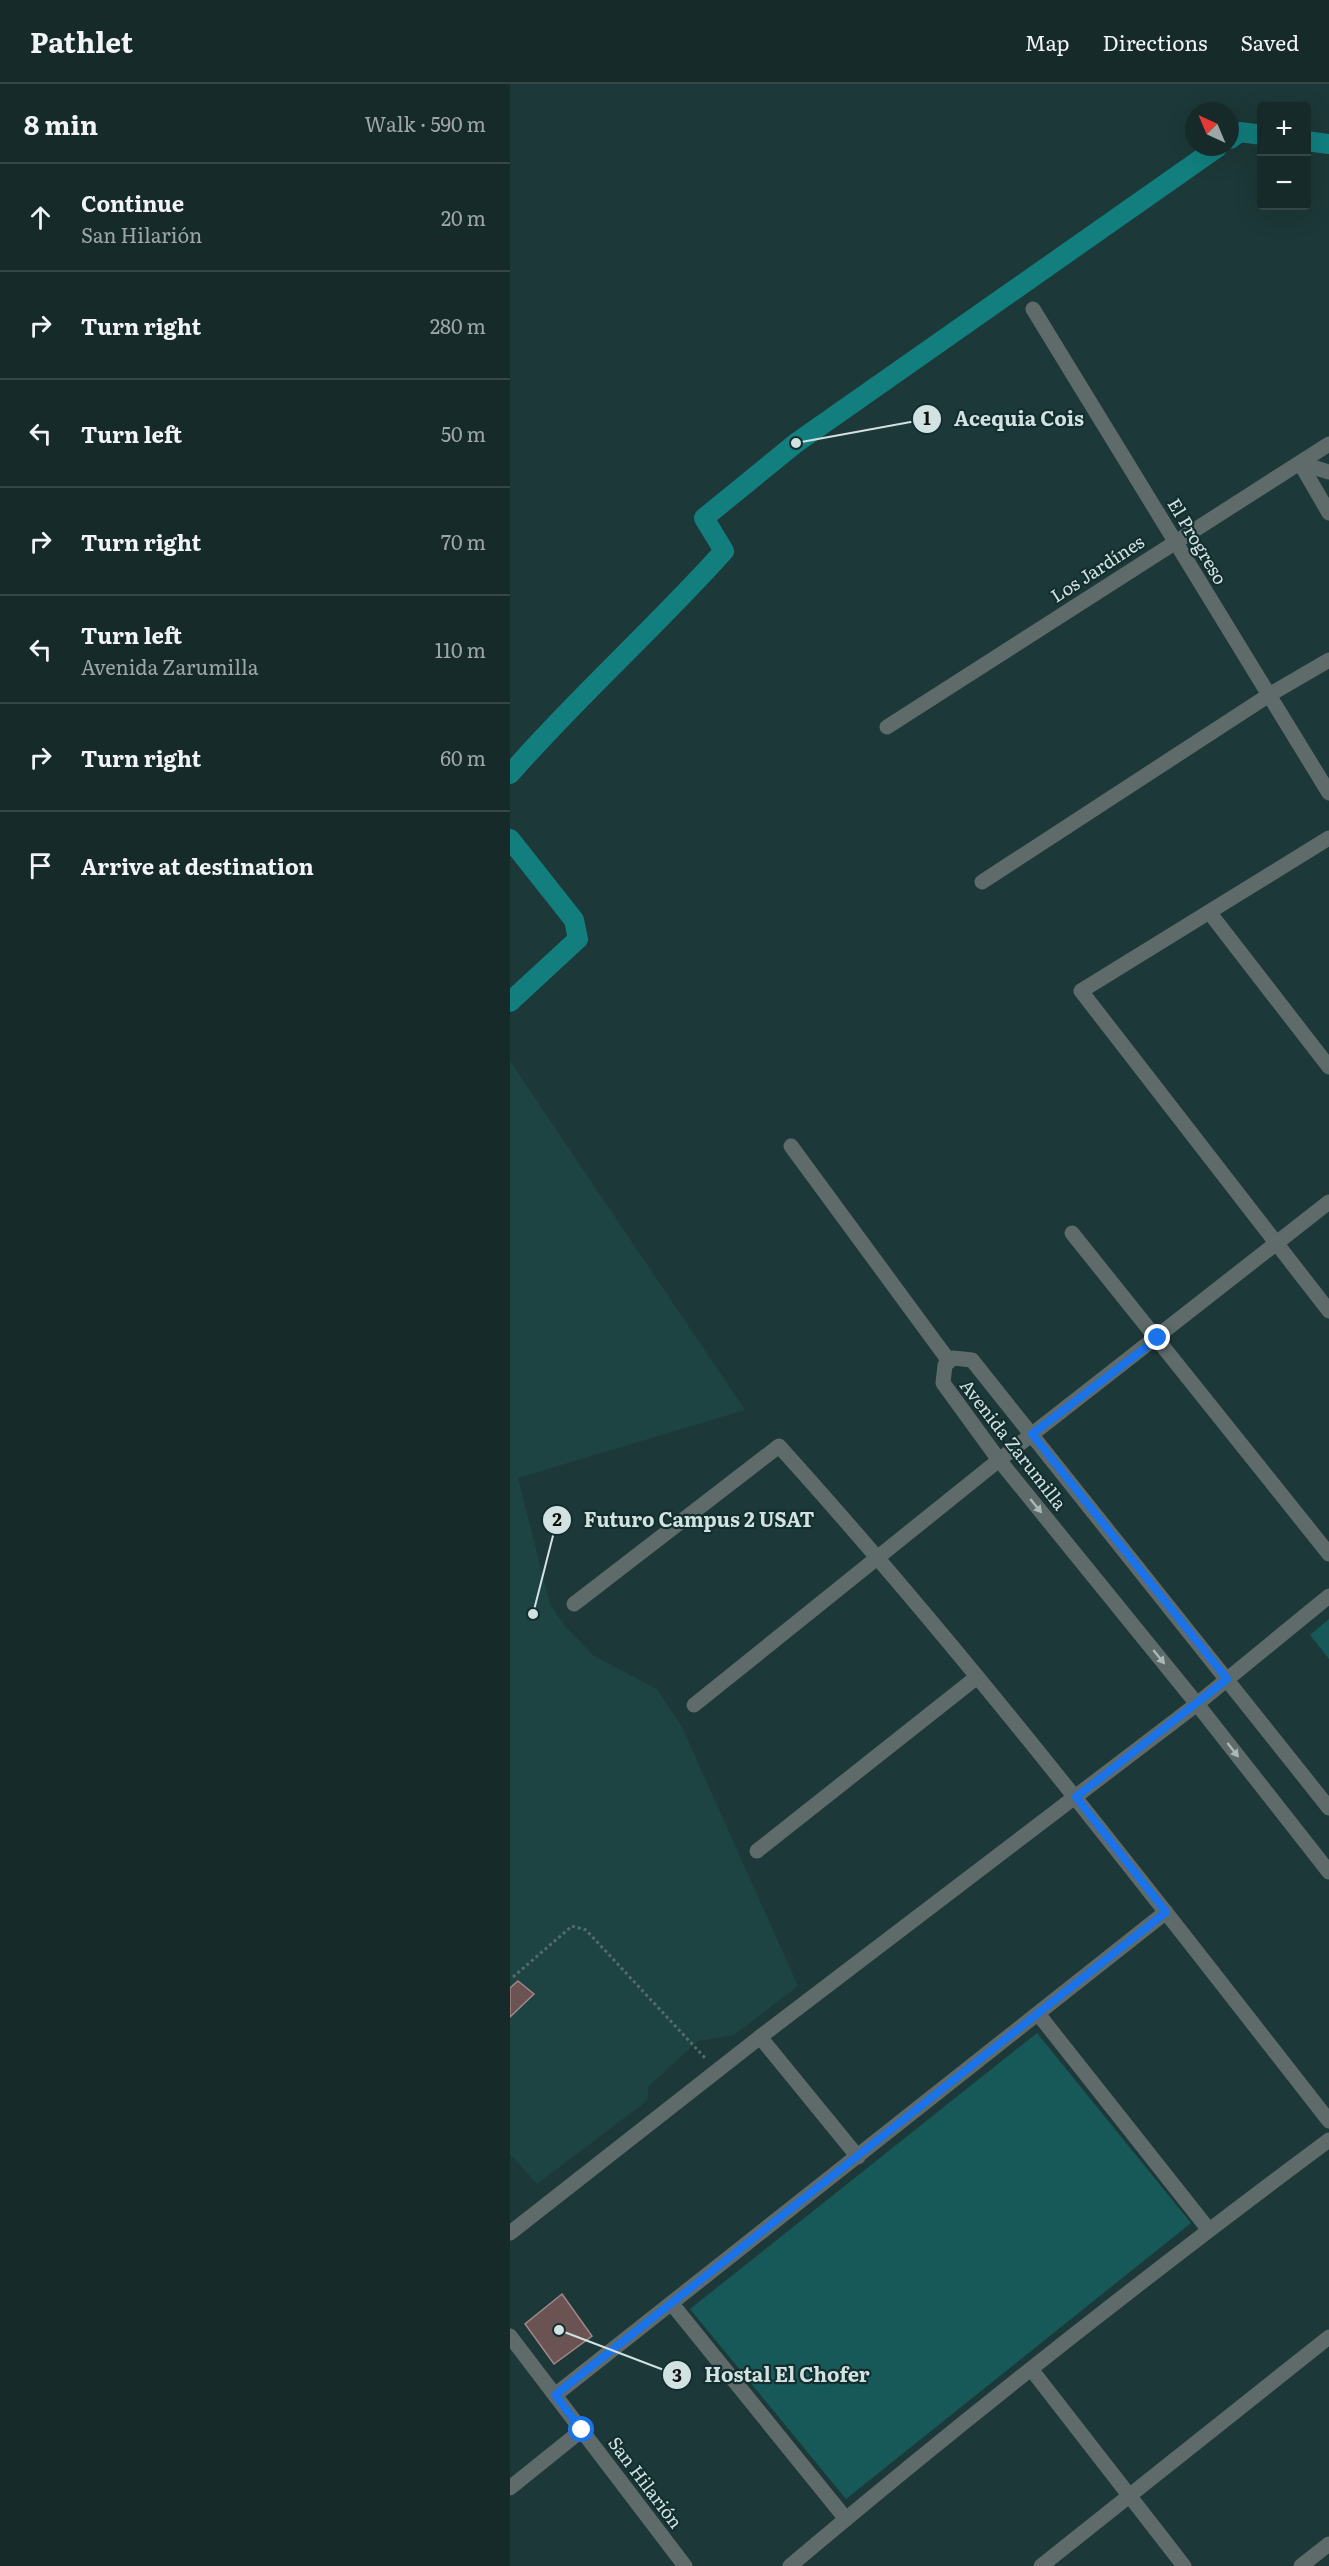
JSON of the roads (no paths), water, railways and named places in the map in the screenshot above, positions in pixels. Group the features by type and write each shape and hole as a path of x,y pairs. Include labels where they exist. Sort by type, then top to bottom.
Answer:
{"street":[{"name":"El Progreso","path":"1033,309 1329,793"},
{"name":"Los Jardínes","path":"887,727 1329,444"},
{"path":"1300,463 1329,472"},
{"path":"1300,463 1329,513"},
{"path":"982,882 1269,695 1329,660"},
{"path":"1329,838 1081,991 1329,1311"},
{"path":"1209,912 1329,1067"},
{"path":"791,1146 949,1361"},
{"path":"694,1705 999,1460 1158,1338 1329,1202"},
{"path":"1072,1233 1329,1554"},
{"name":"Avenida Zarumilla","path":"1329,1808 972,1360 953,1358 949,1361 945,1365 943,1383 999,1460 1197,1704 1329,1872"},
{"path":"574,1604 779,1446 880,1557 1076,1797 1329,2121"},
{"path":"510,2233 760,2037 1197,1704 1329,1596"},
{"path":"757,1851 977,1677"},
{"path":"555,2395 1166,1912"},
{"path":"1039,2014 1209,2230"},
{"path":"760,2037 858,2157"},
{"path":"790,2566 1031,2369 1329,2140"},
{"path":"672,2304 846,2519"},
{"name":"San Hilarión","path":"510,2336 685,2566"},
{"path":"1041,2566 1329,2337"},
{"path":"1031,2369 1184,2566"},
{"path":"510,2488 582,2430"},
{"path":"1300,2566 1329,2544"}],"waterway":[{"path":"1239,133 1257,134"},
{"path":"1311,142 1329,144"},
{"path":"510,774 562,717 724,551 704,518 796,443 1205,156"},
{"path":"510,839 574,920 578,939 510,1002"}],"place":[{"name":"Acequia Cois","path":"796,443"},
{"name":"Futuro Campus 2 USAT","path":"533,1614"},
{"name":"Hostal El Chofer","path":"559,2330"}]}
